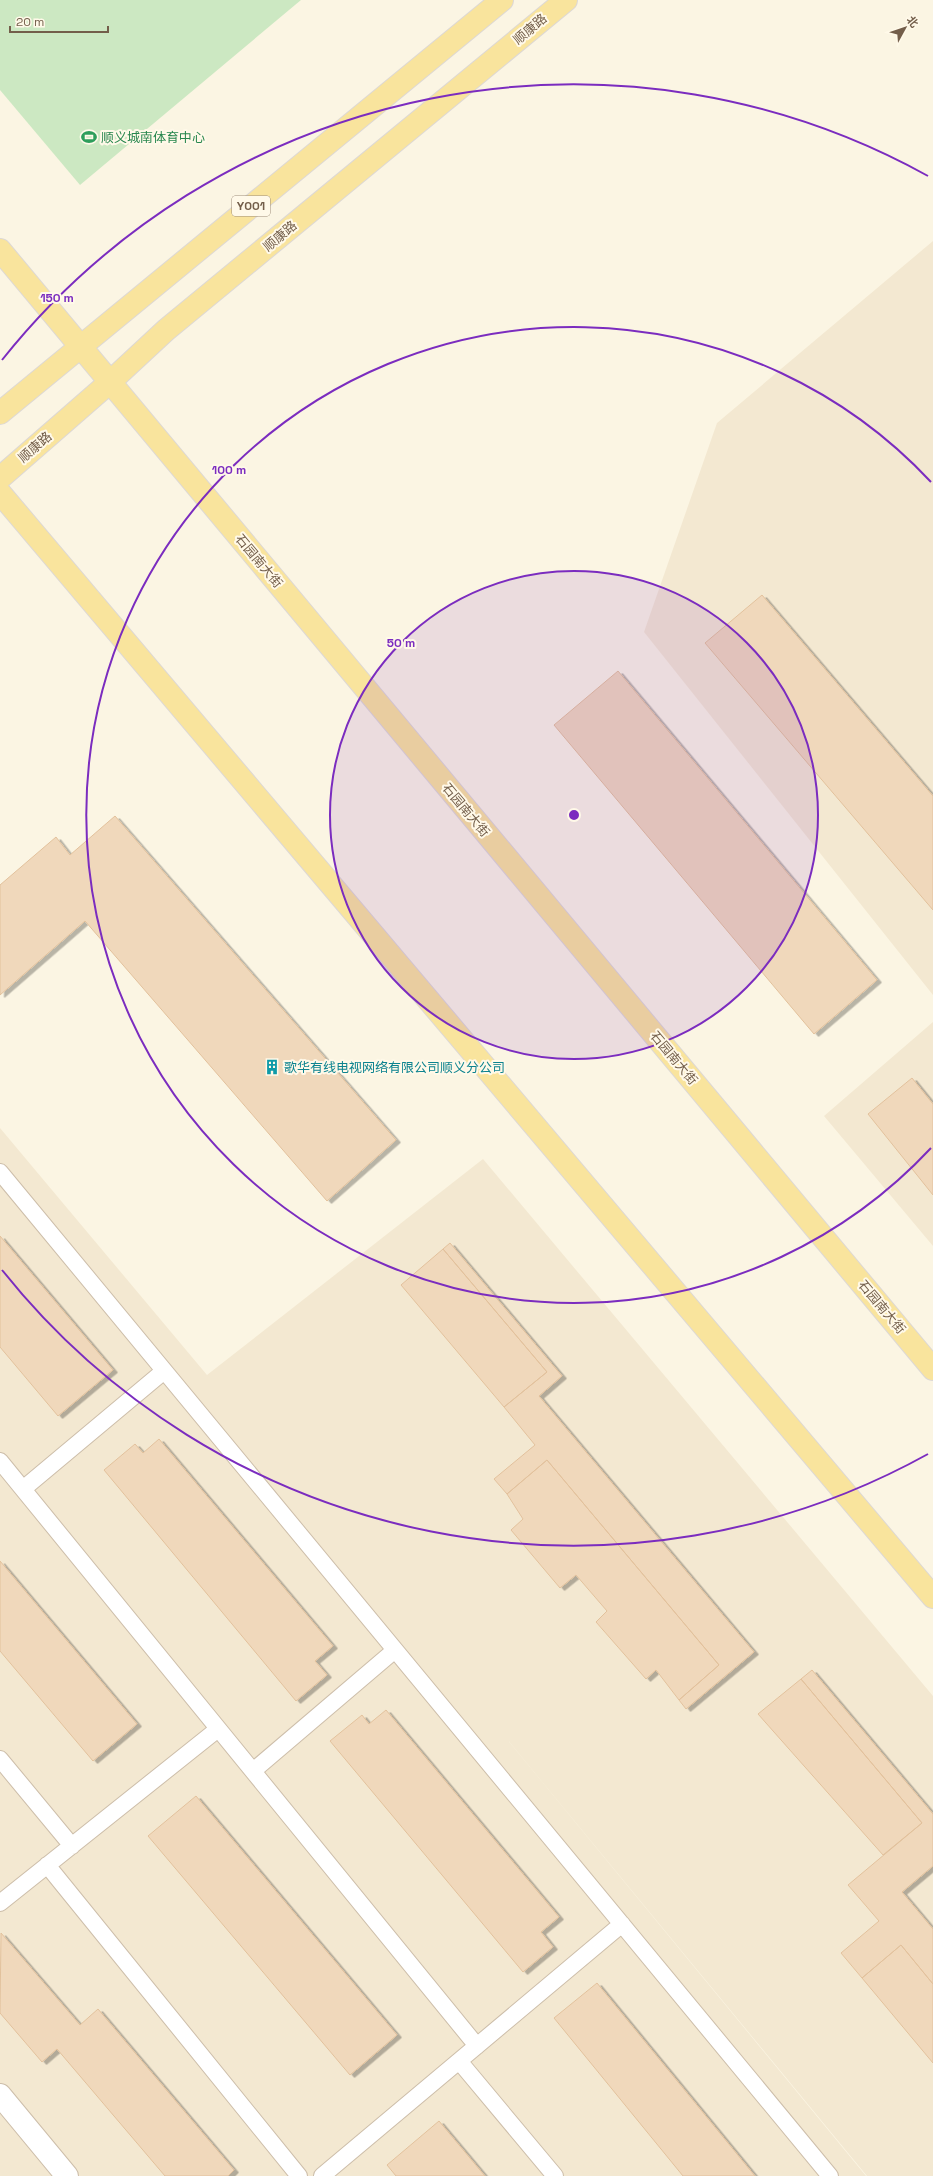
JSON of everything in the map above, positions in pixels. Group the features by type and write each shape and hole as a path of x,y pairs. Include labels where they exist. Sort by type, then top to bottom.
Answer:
{"main road":[{"name":"Y001","path":"0,412 502,0"},
{"name":"顺康路","path":"0,478 110,382 166,330 566,0"},
{"name":"石园南大街","path":"0,250 933,1369"},
{"path":"0,494 933,1597"}],"street":[{"path":"0,2095 67,2176"}],"lane":[{"path":"0,1172 830,2176"},
{"path":"23,1489 164,1371"},
{"path":"0,1461 477,2046"},
{"path":"253,1771 395,1650"},
{"path":"0,1902 218,1729"},
{"path":"0,1759 72,1846"},
{"path":"47,1865 299,2176"},
{"path":"322,2176 622,1924"},
{"path":"459,2061 555,2176"}],"shaded area":[{"path":"933,241 933,995 644,632 717,423"},
{"path":"933,1022 933,1246 824,1116"},
{"path":"0,1128 207,1375 483,1159 933,1696 933,2176 867,2176 497,1727 866,2176 0,2176"}],"green space":[{"name":"顺义城南体育中心","path":"0,0 301,0 80,185 0,90"}],"building":[{"path":"762,595 933,796 933,910 705,643"},
{"path":"618,671 877,980 814,1034 554,725"},
{"name":"歌华有线电视网络有限公司顺义分公司","path":"115,816 396,1140 327,1201 85,921 0,995 0,885 56,837 70,855"},
{"path":"912,1078 933,1104 933,1195 868,1114"},
{"path":"0,1236 113,1370 58,1416 0,1347"},
{"path":"450,1243 562,1376 539,1396 754,1652 686,1709 679,1700 719,1665 547,1460 507,1494 494,1479 535,1445 504,1407 547,1372 443,1249"},
{"path":"443,1249 547,1372 504,1407 401,1285"},
{"path":"159,1439 333,1646 315,1661 327,1675 296,1701 104,1470 135,1444 143,1453"},
{"path":"547,1460 719,1665 679,1700 656,1670 646,1679 596,1622 607,1611 576,1575 560,1588 511,1530 523,1519 507,1494"},
{"path":"0,1561 137,1724 93,1761 0,1651"},
{"path":"812,1670 933,1814 933,1866 902,1892 933,1929 933,1984 901,1945 862,1978 841,1953 879,1921 848,1885 922,1823 801,1679"},
{"path":"801,1679 922,1823 883,1855 758,1714"},
{"path":"386,1710 559,1917 541,1932 553,1947 523,1972 330,1741 362,1715 369,1724"},
{"path":"196,1796 397,2035 350,2075 148,1836"},
{"path":"1,1933 80,2025 98,2009 234,2170 228,2176 165,2176 57,2049 42,2062 0,2013"},
{"path":"901,1945 933,1984 933,2063 862,1978"},
{"path":"597,1983 755,2176 683,2176 554,2018"},
{"path":"439,2121 485,2176 396,2176 387,2165"}],"place":[{"name":"顺义城南体育中心","path":"89,137"},
{"name":"歌华有线电视网络有限公司顺义分公司","path":"272,1067"}]}
